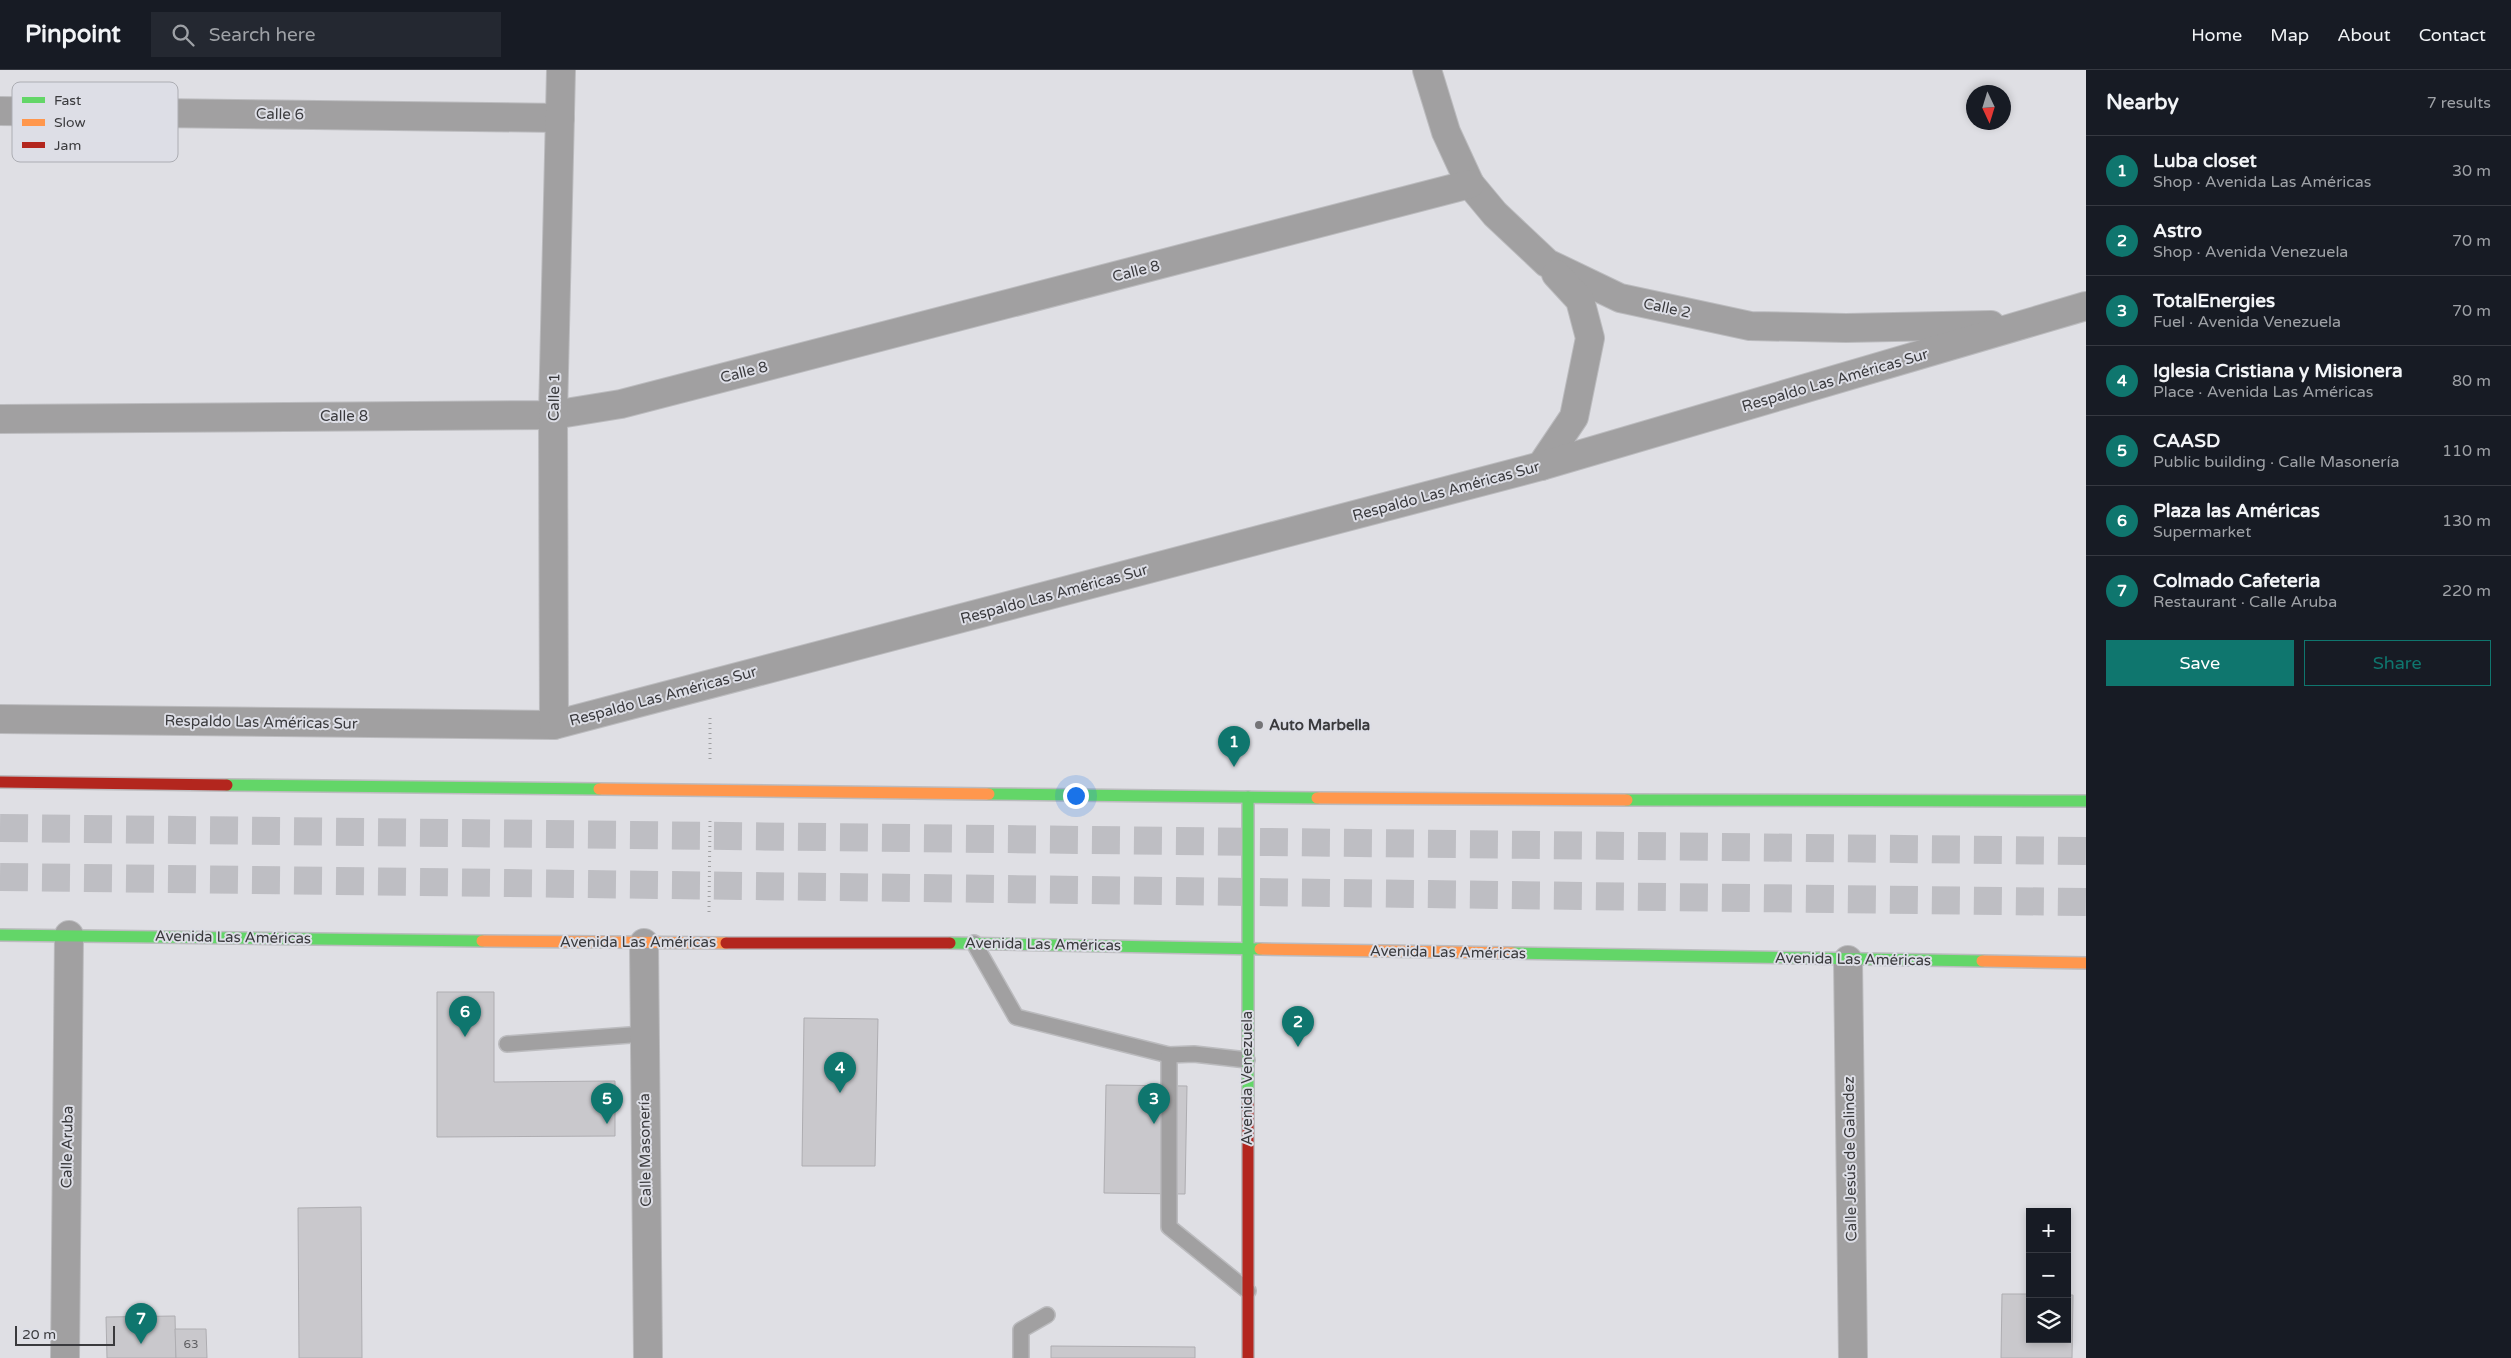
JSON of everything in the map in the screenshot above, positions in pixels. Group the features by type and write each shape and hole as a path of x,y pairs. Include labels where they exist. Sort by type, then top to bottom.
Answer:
{"main road":[{"path":"0,782 1248,797 2086,801"},
{"name":"Avenida Venezuela","path":"1248,797 1248,1358"},
{"name":"Avenida Las Américas","path":"0,935 644,943 974,943 2086,963"}],"street":[{"name":"Calle 1","path":"554,725 553,415 561,70"},
{"name":"Calle 2","path":"1427,70 1446,132 1470,184 1495,214 1547,263 1620,298 1750,326 1846,328 2027,324"},
{"name":"Calle 6","path":"178,113 560,118"},
{"name":"Calle 8","path":"0,419 553,415 621,404 1470,184"},
{"path":"1541,466 1574,418 1590,338 1580,300 1547,263"},
{"name":"Respaldo Las Américas Sur","path":"0,719 554,725 1541,466 2086,306"},
{"name":"Calle Aruba","path":"65,1358 69,935"},
{"name":"Calle Masonería","path":"644,943 648,1358"},
{"name":"Calle Jesús de Galindez","path":"1848,960 1853,1358"}],"lane":[{"path":"974,943 1016,1017 1169,1055 1194,1054 1248,1060"},
{"path":"507,1044 644,1034"},
{"path":"1169,1055 1169,1228 1248,1291"},
{"path":"1022,1358 1021,1330 1047,1315"}],"path":[{"path":"708,942 710,713"}],"building":[{"path":"437,992 494,992 494,1082 615,1081 615,1136 437,1137"},
{"path":"804,1018 878,1019 875,1166 802,1166"},
{"path":"1106,1085 1187,1086 1185,1194 1104,1193"},
{"path":"361,1207 362,1358 299,1358 298,1208"},
{"path":"2002,1294 2026,1294 2026,1343 2071,1343 2071,1295 2073,1295 2072,1358 2001,1358"},
{"path":"175,1316 176,1358 107,1358 106,1317"},
{"path":"175,1329 206,1329 207,1358 176,1358"},
{"path":"1051,1346 1195,1347 1195,1358 1051,1358"}],"tunnel":[{"path":"0,828 2086,851"},
{"path":"0,877 2086,902"}],"traffic: fast":[{"path":"227,785 599,789"},
{"path":"989,794 1317,798"},
{"path":"1248,797 1248,1102"},
{"path":"1627,800 2086,801"},
{"path":"0,935 482,941"},
{"path":"950,943 1260,949"},
{"path":"1513,953 1982,961"}],"traffic: slow":[{"path":"599,789 989,794"},
{"path":"1317,798 1627,800"},
{"path":"482,941 726,943"},
{"path":"1260,949 1513,953"},
{"path":"1982,961 2086,963"}],"traffic: jam":[{"path":"0,782 227,785"},
{"path":"726,943 950,943"},
{"path":"1248,1102 1248,1358"}],"place":[{"name":"Auto Marbella","path":"1259,725"},
{"name":"Luba closet","path":"1234,767"},
{"name":"Plaza las Américas","path":"465,1037"},
{"name":"Astro","path":"1298,1047"},
{"name":"Iglesia Cristiana y Misionera","path":"840,1093"},
{"name":"CAASD","path":"607,1124"},
{"name":"TotalEnergies","path":"1154,1124"},
{"name":"Colmado Cafeteria","path":"141,1344"}]}
